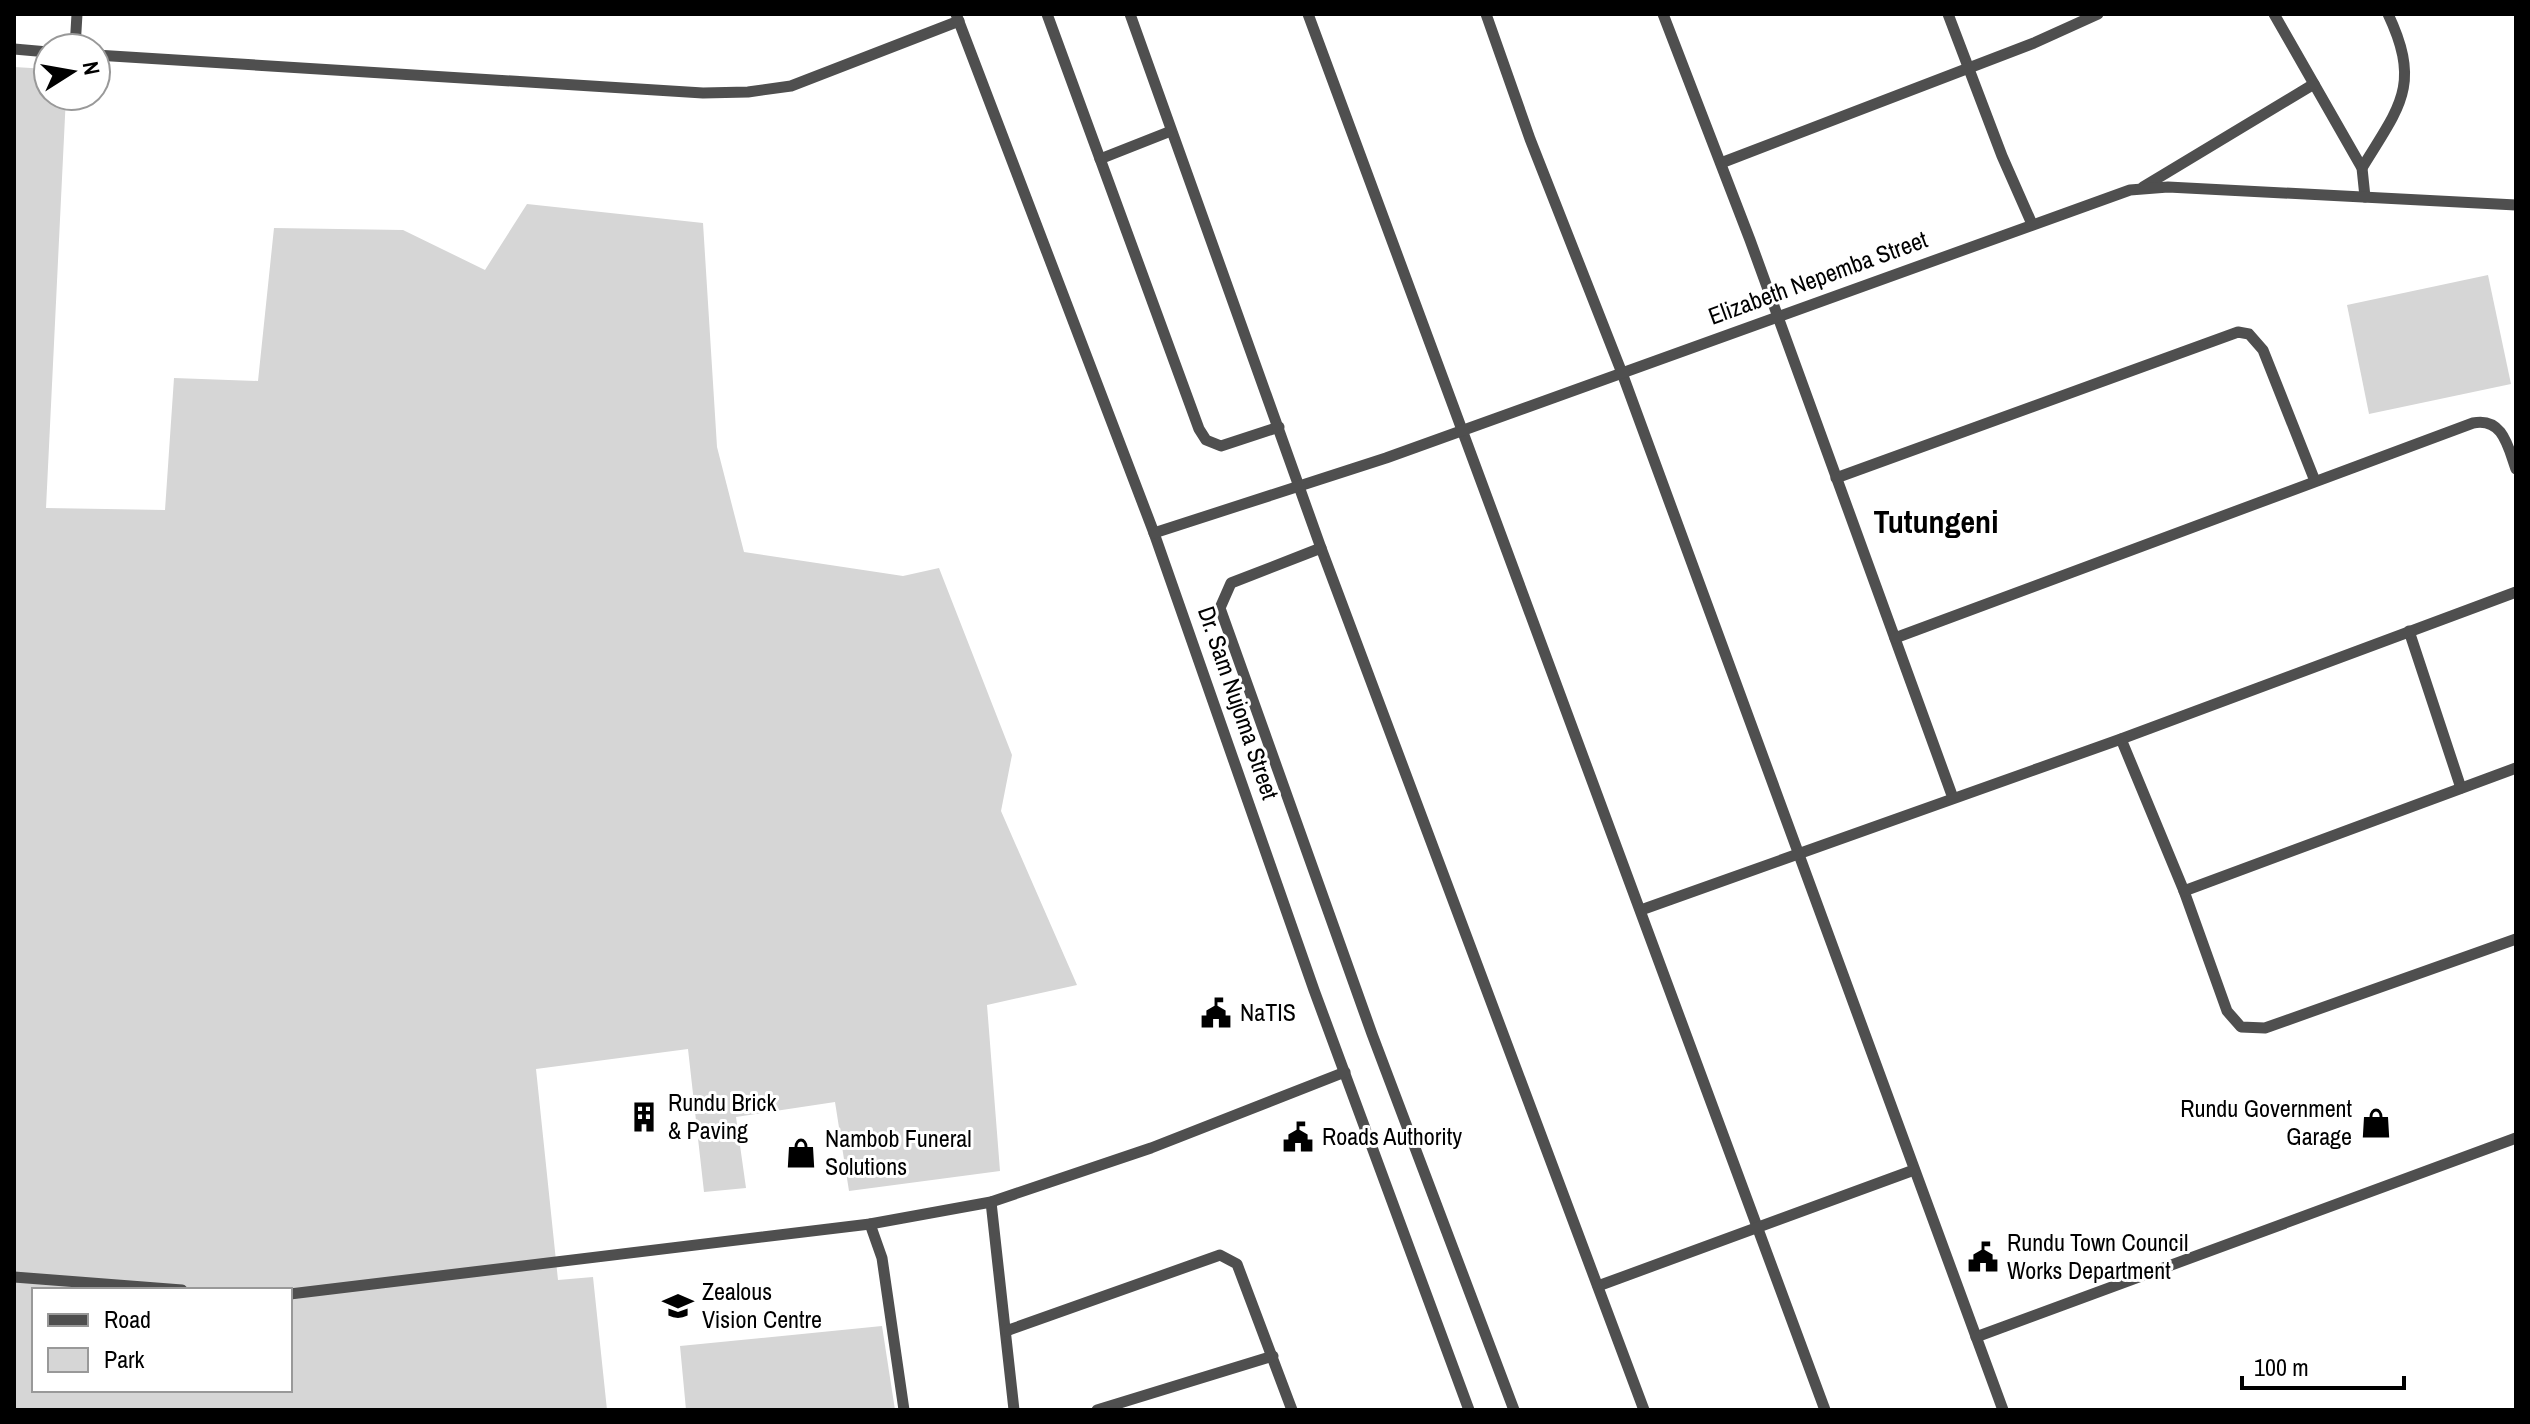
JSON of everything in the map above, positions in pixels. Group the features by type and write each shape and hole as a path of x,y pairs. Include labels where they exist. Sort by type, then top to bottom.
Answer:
{"street":[{"path":"1047,14 1206,440 1221,446 1231,445 1279,427"},
{"path":"1130,14 1321,548 1644,1410"},
{"path":"1308,14 1825,1410"},
{"path":"1486,14 1530,139 1622,373 2003,1410"},
{"path":"1663,14 1721,163 1953,798"},
{"path":"1948,14 2032,224"},
{"path":"1721,163 2068,30 2098,14"},
{"path":"2274,14 2362,168 2365,197"},
{"path":"2362,168 2404,97 2403,51 2388,14"},
{"path":"112,56 703,93 748,92 791,86 958,17"},
{"name":"Dr. Sam Nujoma Street","path":"958,17 1154,533 1345,1072 1469,1410"},
{"path":"2141,188 2314,84"},
{"path":"1100,159 1171,131"},
{"name":"Elizabeth Nepemba Street","path":"1154,533 1464,430 2032,224 2141,188 2516,205"},
{"path":"1836,478 2238,332 2249,334 2263,350 2315,481"},
{"path":"1895,638 2481,421 2498,428 2504,436 2516,469"},
{"path":"1321,548 1231,583 1220,608 1372,1034 1514,1410"},
{"path":"1641,910 2121,739 2516,592"},
{"path":"2409,631 2461,788"},
{"path":"2121,739 2184,891 2233,1021 2252,1030 2516,939"},
{"path":"2184,891 2516,768"},
{"path":"292,1294 870,1224 991,1202 1151,1148 1345,1072"},
{"path":"1976,1337 2516,1138"},
{"path":"1598,1286 1914,1170"},
{"path":"991,1202 1014,1410"},
{"path":"870,1224 882,1258 904,1410"},
{"path":"1006,1331 1220,1255 1237,1264 1292,1410"},
{"path":"14,1277 156,1288"},
{"path":"1097,1410 1273,1356"}],"green space":[{"path":"14,67 32,68 32,112 65,112 46,508 165,510 174,378 258,381 274,228 403,230 485,270 527,204 703,223 717,447 744,552 903,576 939,568 1012,755 1001,811 1077,985 987,1005 1000,1171 849,1191 835,1102 736,1117 746,1188 704,1192 688,1049 536,1069 558,1280 593,1277 607,1410 14,1410"},
{"path":"2488,275 2511,384 2369,414 2347,305"},
{"path":"882,1326 895,1410 686,1410 680,1346"}],"place":[{"name":"NaTIS","path":"1216,1013"},
{"name":"Rundu Brick & Paving","path":"644,1117"},
{"name":"Rundu Government Garage","path":"2376,1123"},
{"name":"Roads Authority","path":"1298,1137"},
{"name":"Nambob Funeral Solutions","path":"801,1153"},
{"name":"Rundu Town Council Works Department","path":"1983,1257"},
{"name":"Zealous Vision Centre","path":"678,1306"}],"district":[{"name":"Tutungeni","path":"1936,522"}]}
